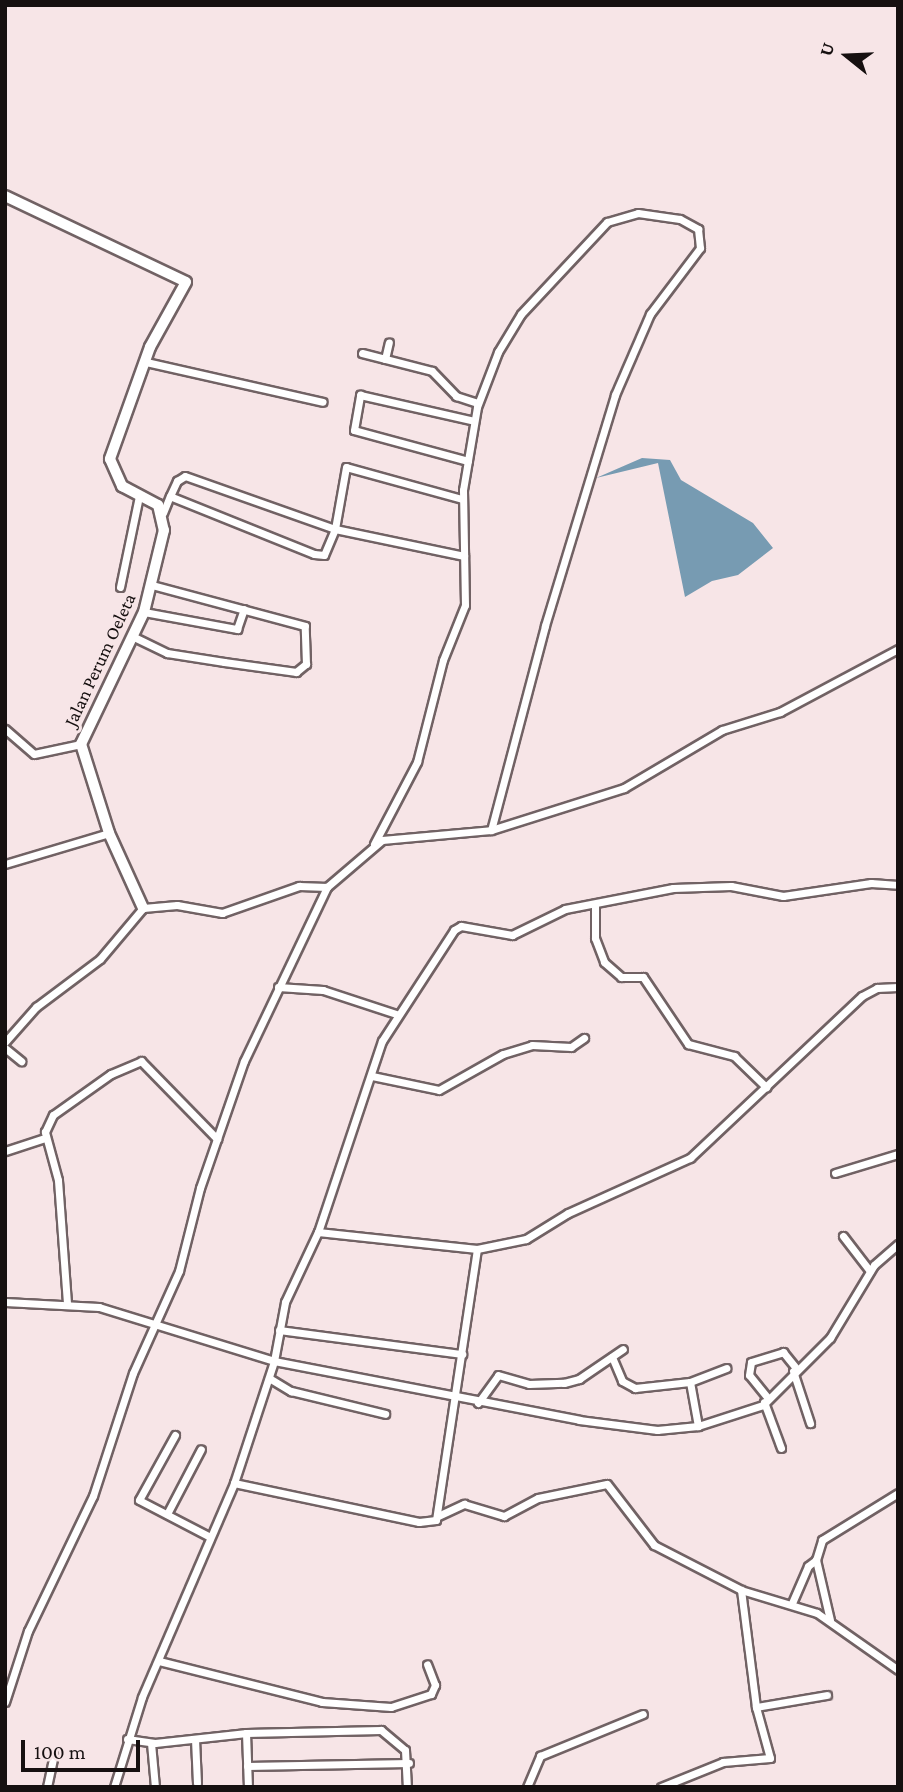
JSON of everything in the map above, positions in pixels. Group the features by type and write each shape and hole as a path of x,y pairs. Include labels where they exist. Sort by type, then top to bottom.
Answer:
{"street":[{"path":"5,196 184,279 184,295 146,362 110,459 118,482 163,513 170,496 186,475 335,529 464,556"},
{"path":"5,1702 28,1631 93,1496 155,1326 186,1252 217,1139 278,987 327,887 374,844 422,750 443,660 465,605 462,499 478,403 521,314 600,228 638,213 667,216 698,229 702,242 696,259 650,314 601,435 491,830"},
{"path":"385,359 389,342"},
{"path":"362,353 432,372 456,396 478,403"},
{"path":"146,362 323,402"},
{"path":"468,461 354,430 360,395 474,421"},
{"path":"170,496 314,554 324,555 335,529 346,467 462,499"},
{"path":"120,587 139,496"},
{"name":"Jalan Perum Oeleta","path":"143,908 109,833 81,744 144,612 152,586 163,513"},
{"path":"134,637 167,653 300,671 307,656 305,626 152,586"},
{"path":"144,612 237,629 244,609"},
{"path":"374,844 401,835 491,830 624,788 722,730 780,712 898,649"},
{"path":"5,729 34,754 81,744"},
{"path":"5,864 109,833"},
{"path":"114,1787 127,1739 234,1483 269,1378 279,1330 299,1265 318,1232 396,1014 456,928 512,935 545,915 689,886 731,886 783,896 871,883 898,886"},
{"path":"5,1042 36,1007 100,959 143,908 177,905 222,913 285,890 327,887"},
{"path":"595,904 595,938 604,962 621,977 643,977 688,1044 734,1056 766,1087"},
{"path":"278,987 323,990 396,1014"},
{"path":"318,1232 477,1249 526,1239 568,1213 679,1165 862,996 877,988 898,987"},
{"path":"372,1076 439,1090 503,1054 532,1045 571,1046 584,1038"},
{"path":"5,1048 21,1061"},
{"path":"67,1303 58,1180 46,1138 48,1121 62,1107 141,1061 217,1139"},
{"path":"5,1151 46,1138"},
{"path":"835,1173 898,1154"},
{"path":"843,1236 870,1271"},
{"path":"5,1302 67,1303 274,1361 478,1403 641,1429 698,1426 766,1400 794,1369 830,1338 870,1271 898,1244"},
{"path":"438,1516 477,1249"},
{"path":"279,1330 463,1353"},
{"path":"478,1403 501,1374 529,1384 564,1383 622,1349"},
{"path":"780,1448 766,1400 749,1375 751,1362 783,1352 794,1369 810,1423"},
{"path":"612,1357 622,1381 631,1388 690,1382 726,1368"},
{"path":"269,1378 291,1391 385,1414"},
{"path":"690,1382 698,1426"},
{"path":"176,1435 139,1500 210,1537"},
{"path":"167,1514 201,1449"},
{"path":"234,1483 424,1523 464,1504 504,1516 538,1499 607,1484 652,1544 741,1590 792,1604 830,1620 898,1670"},
{"path":"830,1620 816,1560 822,1540 898,1493"},
{"path":"792,1604 808,1566 816,1560"},
{"path":"661,1787 723,1762 768,1760 756,1707 741,1590"},
{"path":"159,1661 322,1702 391,1707 431,1694 435,1685 427,1664"},
{"path":"756,1707 827,1695"},
{"path":"527,1787 540,1756 643,1714"},
{"path":"127,1739 151,1743 246,1733 381,1730 400,1743 409,1763 407,1787"},
{"path":"246,1733 248,1787"},
{"path":"195,1739 197,1783"},
{"path":"151,1743 155,1787"},
{"path":"47,1787 54,1755"},
{"path":"247,1766 409,1763"}],"water":[{"path":"642,458 670,460 681,480 753,523 773,548 738,575 712,581 685,597 658,463 596,478"}]}
